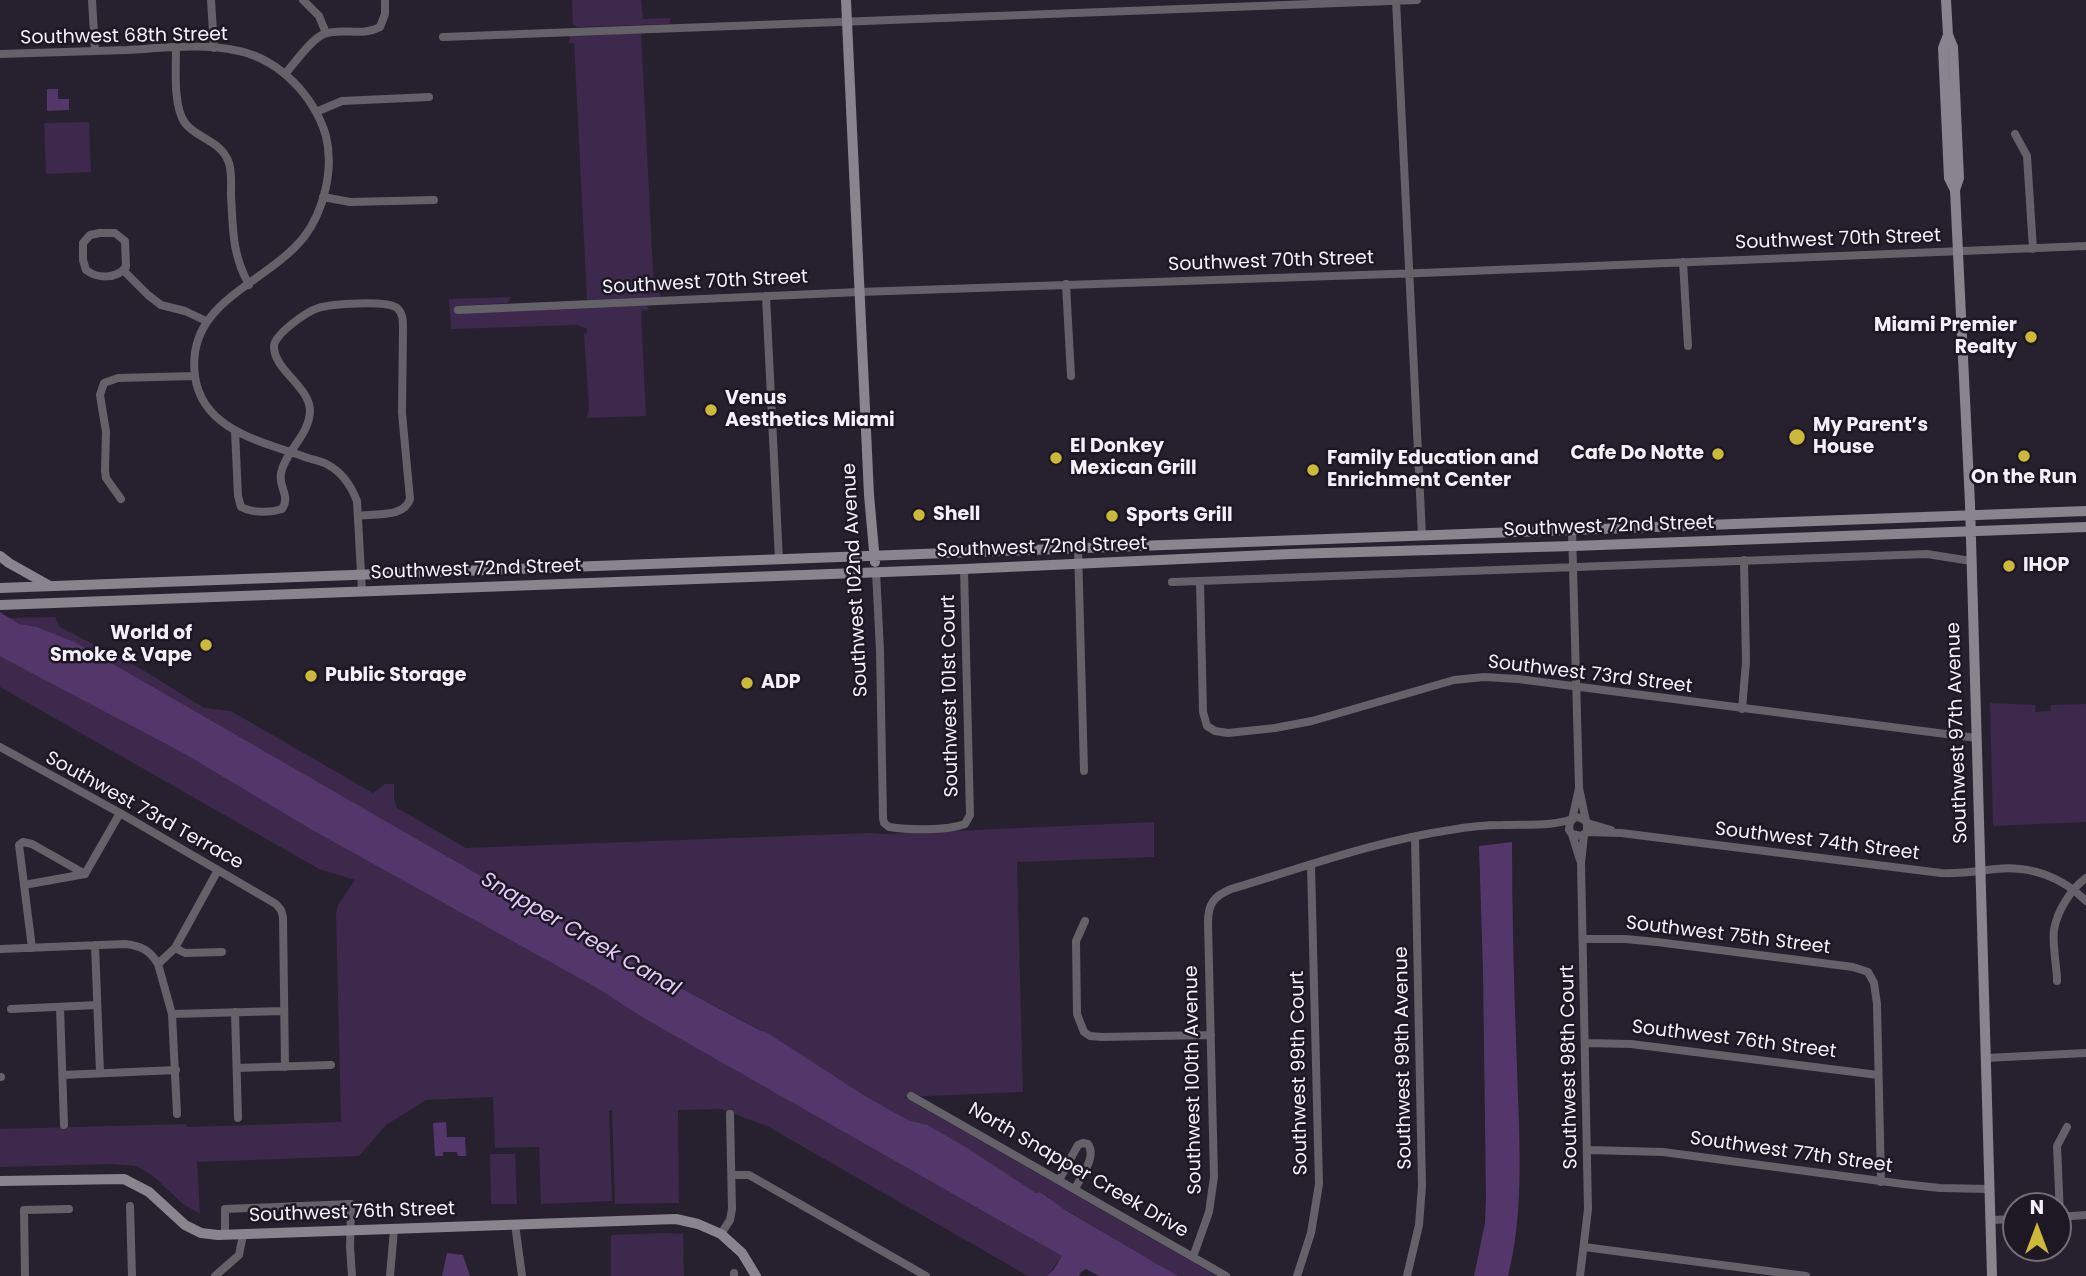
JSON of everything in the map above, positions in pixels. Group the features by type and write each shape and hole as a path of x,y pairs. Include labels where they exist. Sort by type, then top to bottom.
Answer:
{"main road":[{"name":"Southwest 102nd Avenue","path":"846,0 869,495 876,572"},
{"name":"Southwest 97th Avenue","path":"1946,0 1948,35 1953,47 1958,139 1959,178 1955,190 1970,515 1992,1276"},
{"name":"Southwest 72nd Street","path":"6,587 2086,511"},
{"path":"1743,523 1743,539"},
{"name":"Southwest 72nd Street","path":"5,605 1290,554 2086,527"},
{"path":"1422,535 1422,551"},
{"path":"1290,540 1290,554"},
{"path":"1201,543 1201,559"},
{"path":"4,560 50,586"},
{"path":"4,560 11,571 6,587 5,605"},
{"path":"613,582 642,564"},
{"path":"475,571 475,587"},
{"path":"211,580 211,597"},
{"path":"113,584 114,600"},
{"path":"0,593 5,605"},
{"name":"Southwest 76th Street","path":"0,1181 124,1179 149,1192 191,1229 201,1233 225,1235 671,1219 693,1222 721,1234"},
{"path":"721,1234 742,1253 756,1276"}],"street":[{"path":"92,0 95,51"},
{"path":"211,0 214,48"},
{"path":"303,0 319,16 326,33"},
{"path":"285,74 315,41 326,33 368,32 380,27 386,14 385,0"},
{"path":"1396,0 1422,535"},
{"path":"443,37 1418,0"},
{"path":"176,48 178,97 183,120 219,148 229,164 234,250 248,285"},
{"name":"Southwest 68th Street","path":"0,54 214,48 251,55 285,74 304,93 324,130 328,152 326,185 311,226 299,244 219,307 206,321"},
{"path":"316,112 342,101 429,97"},
{"path":"2015,134 2027,156 2033,249"},
{"path":"323,197 350,202 434,200"},
{"path":"100,233 115,233 120,236 126,244 124,271 114,276 96,276 86,270 82,248 86,237 100,233"},
{"name":"Southwest 70th Street","path":"458,310 859,292 2086,246"},
{"path":"1683,262 1688,346"},
{"path":"124,271 161,305 185,311 206,321 195,350 195,376 201,397 217,419 235,431 328,465 352,488 359,516 362,591"},
{"path":"1066,285 1071,376"},
{"path":"766,296 779,560"},
{"path":"235,431 238,496 242,507 276,511 285,505 280,478 289,451 302,437 310,410 305,397 277,358 274,348 279,336 306,315 322,307 392,305 402,316 401,405 410,503 397,512 359,516"},
{"path":"121,499 105,471 106,432 100,396 104,383 118,378 195,376"},
{"name":"Southwest 98th Court","path":"1572,530 1579,788 1586,828 1581,863 1588,1209 1579,1274"},
{"path":"1078,548 1084,771"},
{"name":"Southwest 72nd Street","path":"1172,582 1927,554 1971,561"},
{"path":"1742,709 1746,662 1744,560"},
{"name":"Southwest 101st Court","path":"884,823 892,828 923,828 953,827 967,821 970,807 964,569"},
{"name":"Southwest 102nd Avenue","path":"876,572 884,823"},
{"name":"Southwest 73rd Street","path":"1200,581 1203,712 1207,726 1216,731 1228,733 1296,724 1427,686 1474,677 1505,678 1977,738"},
{"name":"Southwest 73rd Terrace","path":"0,747 273,901 282,914 284,1011"},
{"path":"0,754 11,754"},
{"name":"Southwest 98th Court","path":"1579,788 1569,827 1581,863"},
{"path":"24,885 85,874 120,813"},
{"path":"1311,866 1448,830 1492,825 1540,825 1571,821 1577,817 1586,828 1578,837 1540,825"},
{"name":"Southwest 74th Street","path":"1586,828 1941,873 1962,874 2001,868 2025,869 2049,876 2074,889 2086,901"},
{"name":"Southwest 99th Avenue","path":"1407,1276 1419,1225 1422,1169 1415,837"},
{"path":"32,948 18,848 23,842 32,844 85,874"},
{"name":"Southwest 100th Avenue","path":"1193,1257 1209,1212 1214,1177 1209,908 1213,900 1231,890 1311,866"},
{"name":"Southwest 99th Court","path":"1297,1276 1311,1233 1319,1184 1311,866"},
{"path":"158,964 175,948 218,870"},
{"path":"2057,981 2054,930 2074,889 2086,878"},
{"path":"1085,921 1076,941 1076,967 1077,1014 1087,1035 1211,1035"},
{"name":"Southwest 75th Street","path":"1583,939 1657,942 1853,967 1868,972 1876,996 1878,1075"},
{"path":"0,949 125,944 150,952 158,964 172,1014 177,1114"},
{"path":"95,945 100,1073"},
{"path":"175,948 185,953 222,952"},
{"path":"11,1009 97,1005"},
{"path":"60,1007 64,1125"},
{"path":"172,1014 284,1011 285,1067"},
{"path":"234,1012 238,1118"},
{"name":"Southwest 76th Street","path":"1585,1043 1631,1044 1878,1075"},
{"path":"1986,1058 2086,1053"},
{"path":"237,1068 331,1065"},
{"path":"63,1075 176,1070"},
{"path":"1878,1075 1881,1182"},
{"name":"North Snapper Creek Drive","path":"911,1096 1226,1276"},
{"path":"721,1234 732,1214 730,1114"},
{"path":"2058,1192 2057,1146 2067,1127"},
{"path":"1059,1180 1078,1145 1088,1144 1092,1149 1092,1156 1075,1189"},
{"name":"Southwest 77th Street","path":"1588,1150 1662,1152 1881,1182 1940,1188 1990,1189"},
{"path":"732,1175 749,1175 926,1276"},
{"path":"225,1235 225,1209 351,1204 352,1276"},
{"path":"130,1206 132,1276"},
{"path":"26,1276 24,1210 69,1209"},
{"path":"1991,1220 2002,1220"},
{"path":"515,1224 523,1276"},
{"path":"390,1276 394,1229"},
{"path":"215,1276 239,1255 243,1235"},
{"path":"1584,1247 1801,1276"}],"shaded area":[{"path":"572,0 641,0 643,19 671,18 669,24 578,27 573,25"},
{"path":"641,33 654,290 660,291 660,297 587,300 574,43 569,43 570,36"},
{"path":"89,122 91,172 46,174 44,123"},
{"path":"511,297 508,303 457,306 504,311 647,305 649,310 641,311 646,416 587,418 589,407 584,334 587,334 587,329 577,325 451,329 449,299"},
{"path":"55,617 60,627 143,670 204,708 231,711 373,793 385,784 394,784 397,808 466,848 1154,822 1154,857 1017,862 1023,1092 904,1097 1217,1276 1178,1276 1048,1197 1036,1193 928,1125 908,1120 867,1097 766,1032 606,948 75,642 37,627 23,626 8,618"},
{"path":"0,656 183,753 312,830 595,987 647,1020 1062,1256 1047,1276 1028,1276 767,1126 721,1109 678,1110 679,1203 615,1204 612,1111 609,1111 612,1201 541,1204 539,1147 495,1148 493,1097 426,1100 386,1125 359,1156 197,1162 200,1214 183,1204 152,1175 136,1166 111,1164 0,1167 0,1129 341,1122 336,914 338,905 355,880 319,869 0,687"},
{"path":"1990,703 2035,705 2035,712 2050,711 2051,705 2086,704 2086,822 1993,826"},
{"path":"490,1154 515,1154 517,1204 491,1204"},
{"path":"683,1234 684,1276 611,1276 611,1235"}],"water":[{"path":"47,89 58,89 58,99 69,99 69,110 47,111"},
{"name":"Snapper Creek Canal","path":"0,612 19,624 37,627 75,642 606,948 766,1032 867,1097 908,1120 928,1125 1036,1193 1039,1192 1178,1276 1099,1276 1086,1269 1079,1276 1047,1276 1062,1256 647,1020 595,987 312,830 183,753 0,656"},
{"path":"1512,842 1520,1146 1517,1225 1508,1276 1474,1276 1485,1223 1486,1197 1479,846"},
{"path":"446,1122 447,1137 465,1137 466,1156 458,1156 457,1152 443,1152 443,1156 435,1156 433,1123"},
{"path":"447,1253 463,1255 470,1276 442,1276"}],"place":[{"name":"Miami Premier Realty","path":"2031,337"},
{"name":"Venus Aesthetics Miami","path":"711,410"},
{"name":"My Parent’s House","path":"1797,437"},
{"name":"Cafe Do Notte","path":"1718,454"},
{"name":"On the Run","path":"2024,456"},
{"name":"El Donkey Mexican Grill","path":"1056,458"},
{"name":"Family Education and Enrichment Center","path":"1313,470"},
{"name":"Shell","path":"919,515"},
{"name":"Sports Grill","path":"1112,516"},
{"name":"IHOP","path":"2009,566"},
{"name":"World of Smoke & Vape","path":"206,645"},
{"name":"Public Storage","path":"311,676"},
{"name":"ADP","path":"747,683"}]}
